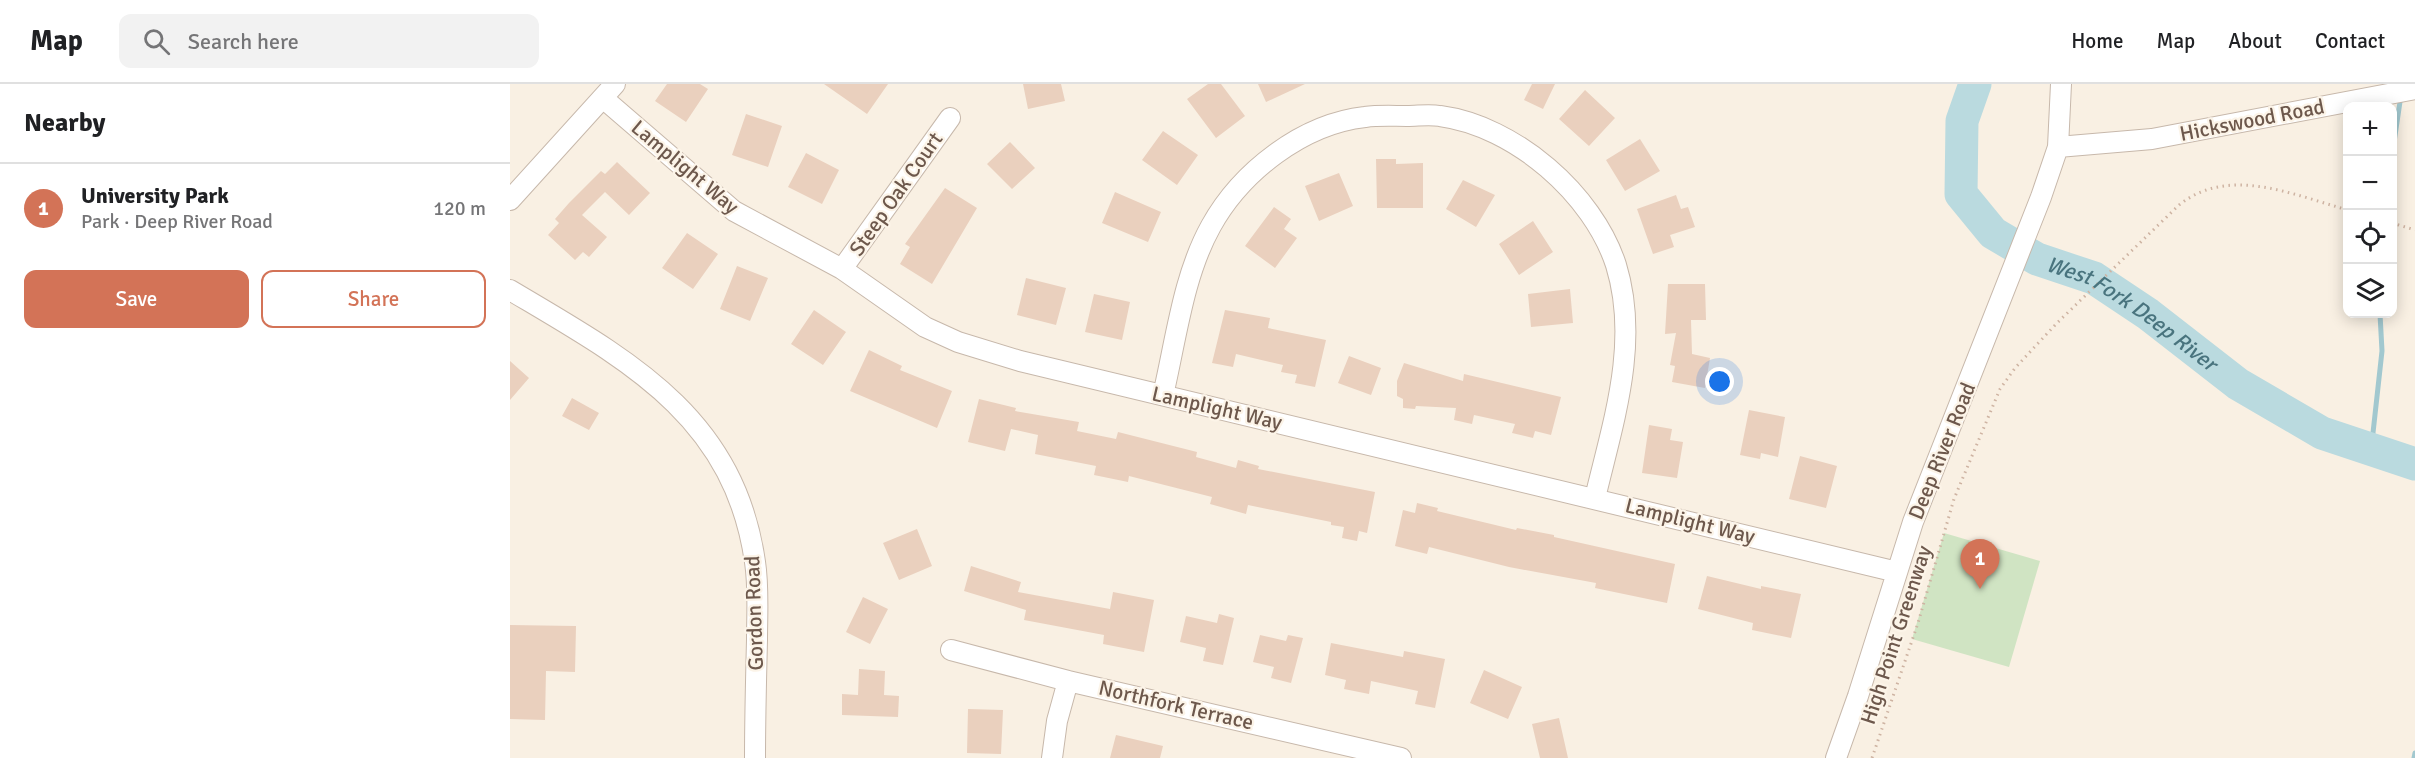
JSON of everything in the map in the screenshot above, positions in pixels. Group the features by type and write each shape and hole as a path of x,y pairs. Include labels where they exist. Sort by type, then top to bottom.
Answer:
{"street":[{"name":"Deep River Road","path":"1836,758 1913,522 2042,197 2058,147 2061,84"},
{"name":"Hickswood Road","path":"2058,147 2159,137 2415,89"},
{"path":"510,200 610,91"},
{"name":"Lamplight Way","path":"610,91 734,211 842,269 925,327 958,342 1020,361 1897,572"},
{"path":"1163,395 1197,254 1211,225 1234,192 1285,147 1323,129 1364,117 1440,116 1481,128 1542,162 1564,181 1602,231 1616,265 1623,300 1624,373 1595,498"},
{"name":"Steep Oak Court","path":"842,269 950,118"},
{"name":"Gordon Road","path":"510,290 643,373 694,422 719,458 743,514 755,563 758,591 754,758"},
{"name":"Northfork Terrace","path":"951,650 1068,681 1401,758"},
{"path":"1052,758 1057,721 1068,681"}],"path":[{"name":"High Point Greenway","path":"1872,758 1918,623 1954,499 1988,414 2014,368 2057,323 2193,194 2231,183 2281,192 2343,209"},
{"path":"2397,225 2415,230"}],"green space":[{"path":"1944,533 2040,561 2009,667 1912,639"}],"building":[{"path":"667,84 700,84 708,89 686,122 655,101"},
{"path":"824,84 888,84 867,114"},
{"path":"1023,84 1061,84 1065,101 1028,109"},
{"path":"1208,84 1221,84 1245,116 1216,138 1187,99"},
{"path":"1258,84 1305,84 1266,102"},
{"path":"1532,84 1555,84 1543,109 1524,100"},
{"path":"1585,90 1615,118 1589,146 1559,119"},
{"path":"746,114 782,126 768,167 732,155"},
{"path":"1163,131 1198,155 1177,185 1142,160"},
{"path":"1640,139 1660,171 1625,191 1606,160"},
{"path":"1010,142 1035,168 1012,189 987,164"},
{"path":"806,153 839,170 822,204 788,187"},
{"path":"1376,159 1396,159 1396,164 1423,163 1423,208 1377,208"},
{"path":"617,162 650,193 629,215 605,192 582,215 607,237 589,257 583,252 575,260 548,235 559,223 555,219 569,203 601,171 605,174"},
{"path":"1339,173 1353,206 1319,221 1305,186"},
{"path":"1463,180 1495,195 1476,227 1446,209"},
{"path":"945,188 977,208 932,284 900,264 910,247 905,244"},
{"path":"1115,192 1161,212 1148,242 1102,223"},
{"path":"1676,195 1681,209 1688,207 1695,227 1670,235 1674,247 1653,254 1637,209"},
{"path":"1274,207 1291,219 1284,229 1297,238 1275,268 1245,246"},
{"path":"1533,221 1553,252 1519,275 1499,244"},
{"path":"687,233 718,254 693,289 662,268"},
{"path":"737,266 768,278 750,321 720,309"},
{"path":"1026,278 1066,288 1056,325 1017,315"},
{"path":"1668,284 1705,284 1706,320 1691,320 1692,354 1710,358 1705,388 1672,382 1675,366 1670,365 1676,333 1665,334"},
{"path":"1570,289 1573,323 1531,327 1528,294"},
{"path":"1094,294 1130,302 1122,340 1085,332"},
{"path":"814,310 846,332 823,365 791,344"},
{"path":"1225,310 1270,318 1268,328 1326,340 1315,387 1295,383 1297,375 1281,372 1283,365 1236,354 1233,367 1212,363"},
{"path":"869,350 902,366 900,370 952,391 937,428 850,391"},
{"path":"1349,356 1381,368 1371,395 1338,383"},
{"path":"510,361 529,378 510,400"},
{"path":"1404,363 1463,381 1464,374 1561,397 1551,435 1535,431 1533,438 1512,433 1515,424 1474,415 1472,424 1454,420 1456,408 1416,406 1415,409 1403,408 1403,399 1397,396 1397,381"},
{"path":"572,398 599,413 589,430 562,416"},
{"path":"979,399 1016,408 1015,411 1079,422 1077,431 1116,439 1118,432 1197,452 1196,457 1236,468 1238,460 1259,466 1258,469 1375,492 1367,533 1359,531 1357,541 1342,538 1344,527 1331,525 1331,522 1248,505 1246,514 1210,504 1212,497 1129,476 1128,482 1094,475 1096,466 1035,454 1038,435 1011,429 1005,451 968,442"},
{"path":"1749,410 1785,417 1778,457 1761,453 1760,459 1740,455"},
{"path":"1649,425 1672,429 1670,440 1683,442 1677,478 1642,473"},
{"path":"1800,456 1837,466 1826,508 1789,499"},
{"path":"1417,503 1438,508 1437,511 1516,530 1517,528 1554,535 1554,537 1675,564 1667,603 1595,588 1596,583 1509,567 1429,547 1427,554 1395,546 1403,510 1415,513"},
{"path":"917,529 932,566 899,580 883,543"},
{"path":"971,566 1021,582 1018,592 1110,609 1113,592 1154,600 1144,652 1103,644 1104,635 1024,620 1026,610 964,591"},
{"path":"1707,576 1761,589 1761,586 1801,594 1791,638 1752,630 1753,623 1698,609"},
{"path":"863,597 888,609 870,644 846,632"},
{"path":"1219,614 1234,618 1223,665 1203,661 1206,648 1180,642 1186,616 1217,623"},
{"path":"510,625 576,626 575,672 546,671 545,720 510,719"},
{"path":"1260,635 1286,641 1288,635 1303,638 1291,683 1271,678 1274,667 1253,662"},
{"path":"1331,643 1403,657 1404,651 1445,659 1435,708 1415,704 1418,691 1371,681 1369,694 1344,689 1346,680 1325,675"},
{"path":"859,669 885,671 884,695 899,696 898,717 842,715 842,694 858,695"},
{"path":"1484,670 1522,687 1508,719 1470,703"},
{"path":"968,709 1003,710 1001,754 967,753"},
{"path":"1559,718 1568,758 1540,758 1532,724"},
{"path":"1116,735 1163,746 1160,758 1110,758"}],"waterway":[{"name":"West Fork Deep River","path":"1975,84 1962,121 1961,194 1993,233 2037,259 2094,278 2148,314 2238,384 2322,433 2415,464"},
{"path":"2397,122 2401,95"},
{"path":"2371,451 2382,351 2380,318"},
{"path":"2414,758 2415,753"}],"place":[{"name":"University Park","path":"1980,589"}]}
